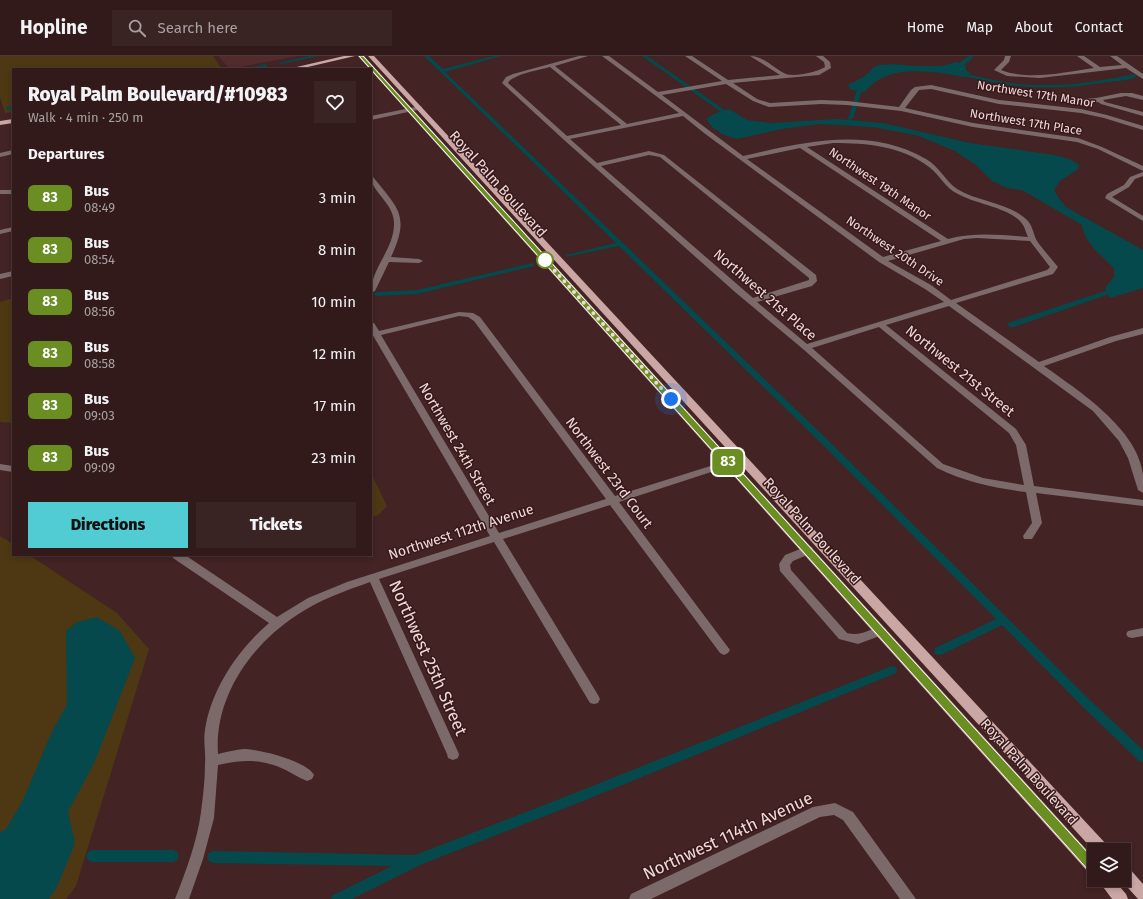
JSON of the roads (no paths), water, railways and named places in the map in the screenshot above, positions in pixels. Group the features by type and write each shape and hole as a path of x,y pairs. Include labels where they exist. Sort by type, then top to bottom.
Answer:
{"main road":[{"path":"296,68 352,56"},
{"path":"314,68 366,56"},
{"name":"Royal Palm Boulevard","path":"366,56 742,459 1096,843"},
{"name":"Royal Palm Boulevard","path":"415,109 729,463 1087,860"},
{"path":"0,117 12,114"},
{"path":"0,123 12,121"},
{"path":"1131,881 1143,894"},
{"path":"1111,887 1121,899"}],"street":[{"path":"551,65 585,56"},
{"name":"Northwest 20th Drive","path":"605,56 882,260 928,287 1090,403 1110,422 1122,438 1131,454 1143,490"},
{"name":"Northwest 17th Place","path":"688,56 755,100 770,105 821,102 847,103 901,109 973,125 1078,140 1100,148 1143,169"},
{"path":"753,56 786,76"},
{"path":"658,94 727,82 817,74 828,68 827,62 818,56"},
{"path":"1008,56 1007,61 997,70 1032,76 1063,74 1096,67 1125,65"},
{"path":"1080,56 1096,67"},
{"path":"1113,56 1143,77"},
{"path":"1119,56 1143,72"},
{"path":"551,65 626,126"},
{"name":"Northwest 21st Place","path":"551,65 515,75 506,80 504,83 940,466 958,475 976,481 1143,503"},
{"name":"Northwest 17th Manor","path":"901,109 913,91 924,87 938,88 999,102 1081,111 1105,116 1143,128"},
{"path":"1076,103 1099,100 1125,94 1136,94 1143,98"},
{"path":"1099,100 1102,103 1143,114"},
{"path":"372,118 415,109"},
{"path":"565,138 684,114"},
{"path":"742,158 830,140 862,142 895,148 922,159 932,166 939,172 945,183 958,193 1004,209 1025,221 1031,230 1032,239 1054,266 1053,270 1050,272 806,347"},
{"name":"Northwest 19th Manor","path":"800,145 946,241"},
{"path":"0,155 12,152"},
{"path":"596,165 649,153 662,156 813,277 813,281 809,284 752,301"},
{"path":"1143,174 1132,178 1127,186 1109,195 1108,198 1143,219"},
{"path":"851,178 863,176"},
{"path":"372,289 396,238 399,227 393,206 373,182"},
{"path":"0,192 12,192"},
{"path":"0,232 12,229"},
{"path":"882,260 964,237 977,236 1032,239"},
{"path":"385,259 419,261"},
{"path":"0,277 12,273"},
{"name":"Northwest 23rd Court","path":"374,330 459,314 470,315 477,319 724,650"},
{"name":"Northwest 21st Street","path":"880,324 1000,419 1013,431 1021,445 1032,489 1037,523 1028,536"},
{"name":"Northwest 24th Street","path":"374,330 496,537 594,699"},
{"path":"1039,366 1143,331"},
{"name":"Northwest 112th Avenue","path":"182,899 191,879 207,818 212,761 211,732 216,706 246,653 276,622 295,609 321,596 373,577 742,459"},
{"path":"0,467 12,469"},
{"path":"808,550 789,558 784,564 786,571 843,636 854,640 881,631"},
{"path":"177,556 276,622"},
{"name":"Northwest 25th Street","path":"373,577 453,754"},
{"path":"212,761 243,755 264,757 283,762 307,775"},
{"name":"Northwest 114th Avenue","path":"636,899 818,811 835,809 848,816 909,899"}],"water":[{"path":"956,62 966,66 966,70 971,74 964,77 925,71 898,73 885,77 874,83 865,92 851,90 848,85 865,76 878,65 894,64 942,66"},
{"path":"729,109 747,120 769,123 837,119 883,123 970,143 1054,155 1069,159 1080,165 1077,170 1060,181 1054,190 1066,207 1143,250 1143,288 1110,298 1105,288 1114,277 1114,268 1090,244 1086,238 1082,225 1022,190 1007,188 992,181 976,165 955,151 919,136 873,127 819,124 782,129 737,139 724,135 712,127 706,119 716,113"},
{"path":"97,617 120,631 135,658 95,761 68,812 75,843 57,887 49,899 0,899 0,832 6,829 23,800 50,736 67,704 66,631 77,622"}],"waterway":[{"path":"281,63 317,56"},
{"path":"426,56 620,244"},
{"path":"442,71 499,56"},
{"path":"644,56 723,111"},
{"path":"971,56 969,59 956,67 958,73 1014,85 1037,87 1070,86 1134,76"},
{"path":"252,68 265,66"},
{"path":"850,119 859,90"},
{"path":"8,108 12,107"},
{"path":"568,256 620,244"},
{"path":"620,244 829,446 1003,620"},
{"path":"377,294 417,292 532,265"},
{"path":"1011,325 1108,293"},
{"path":"939,651 1003,620"},
{"path":"1003,620 1087,704 1143,757"},
{"path":"338,899 416,861 584,795 892,670"},
{"path":"92,856 173,856"},
{"path":"213,857 414,861"}]}
